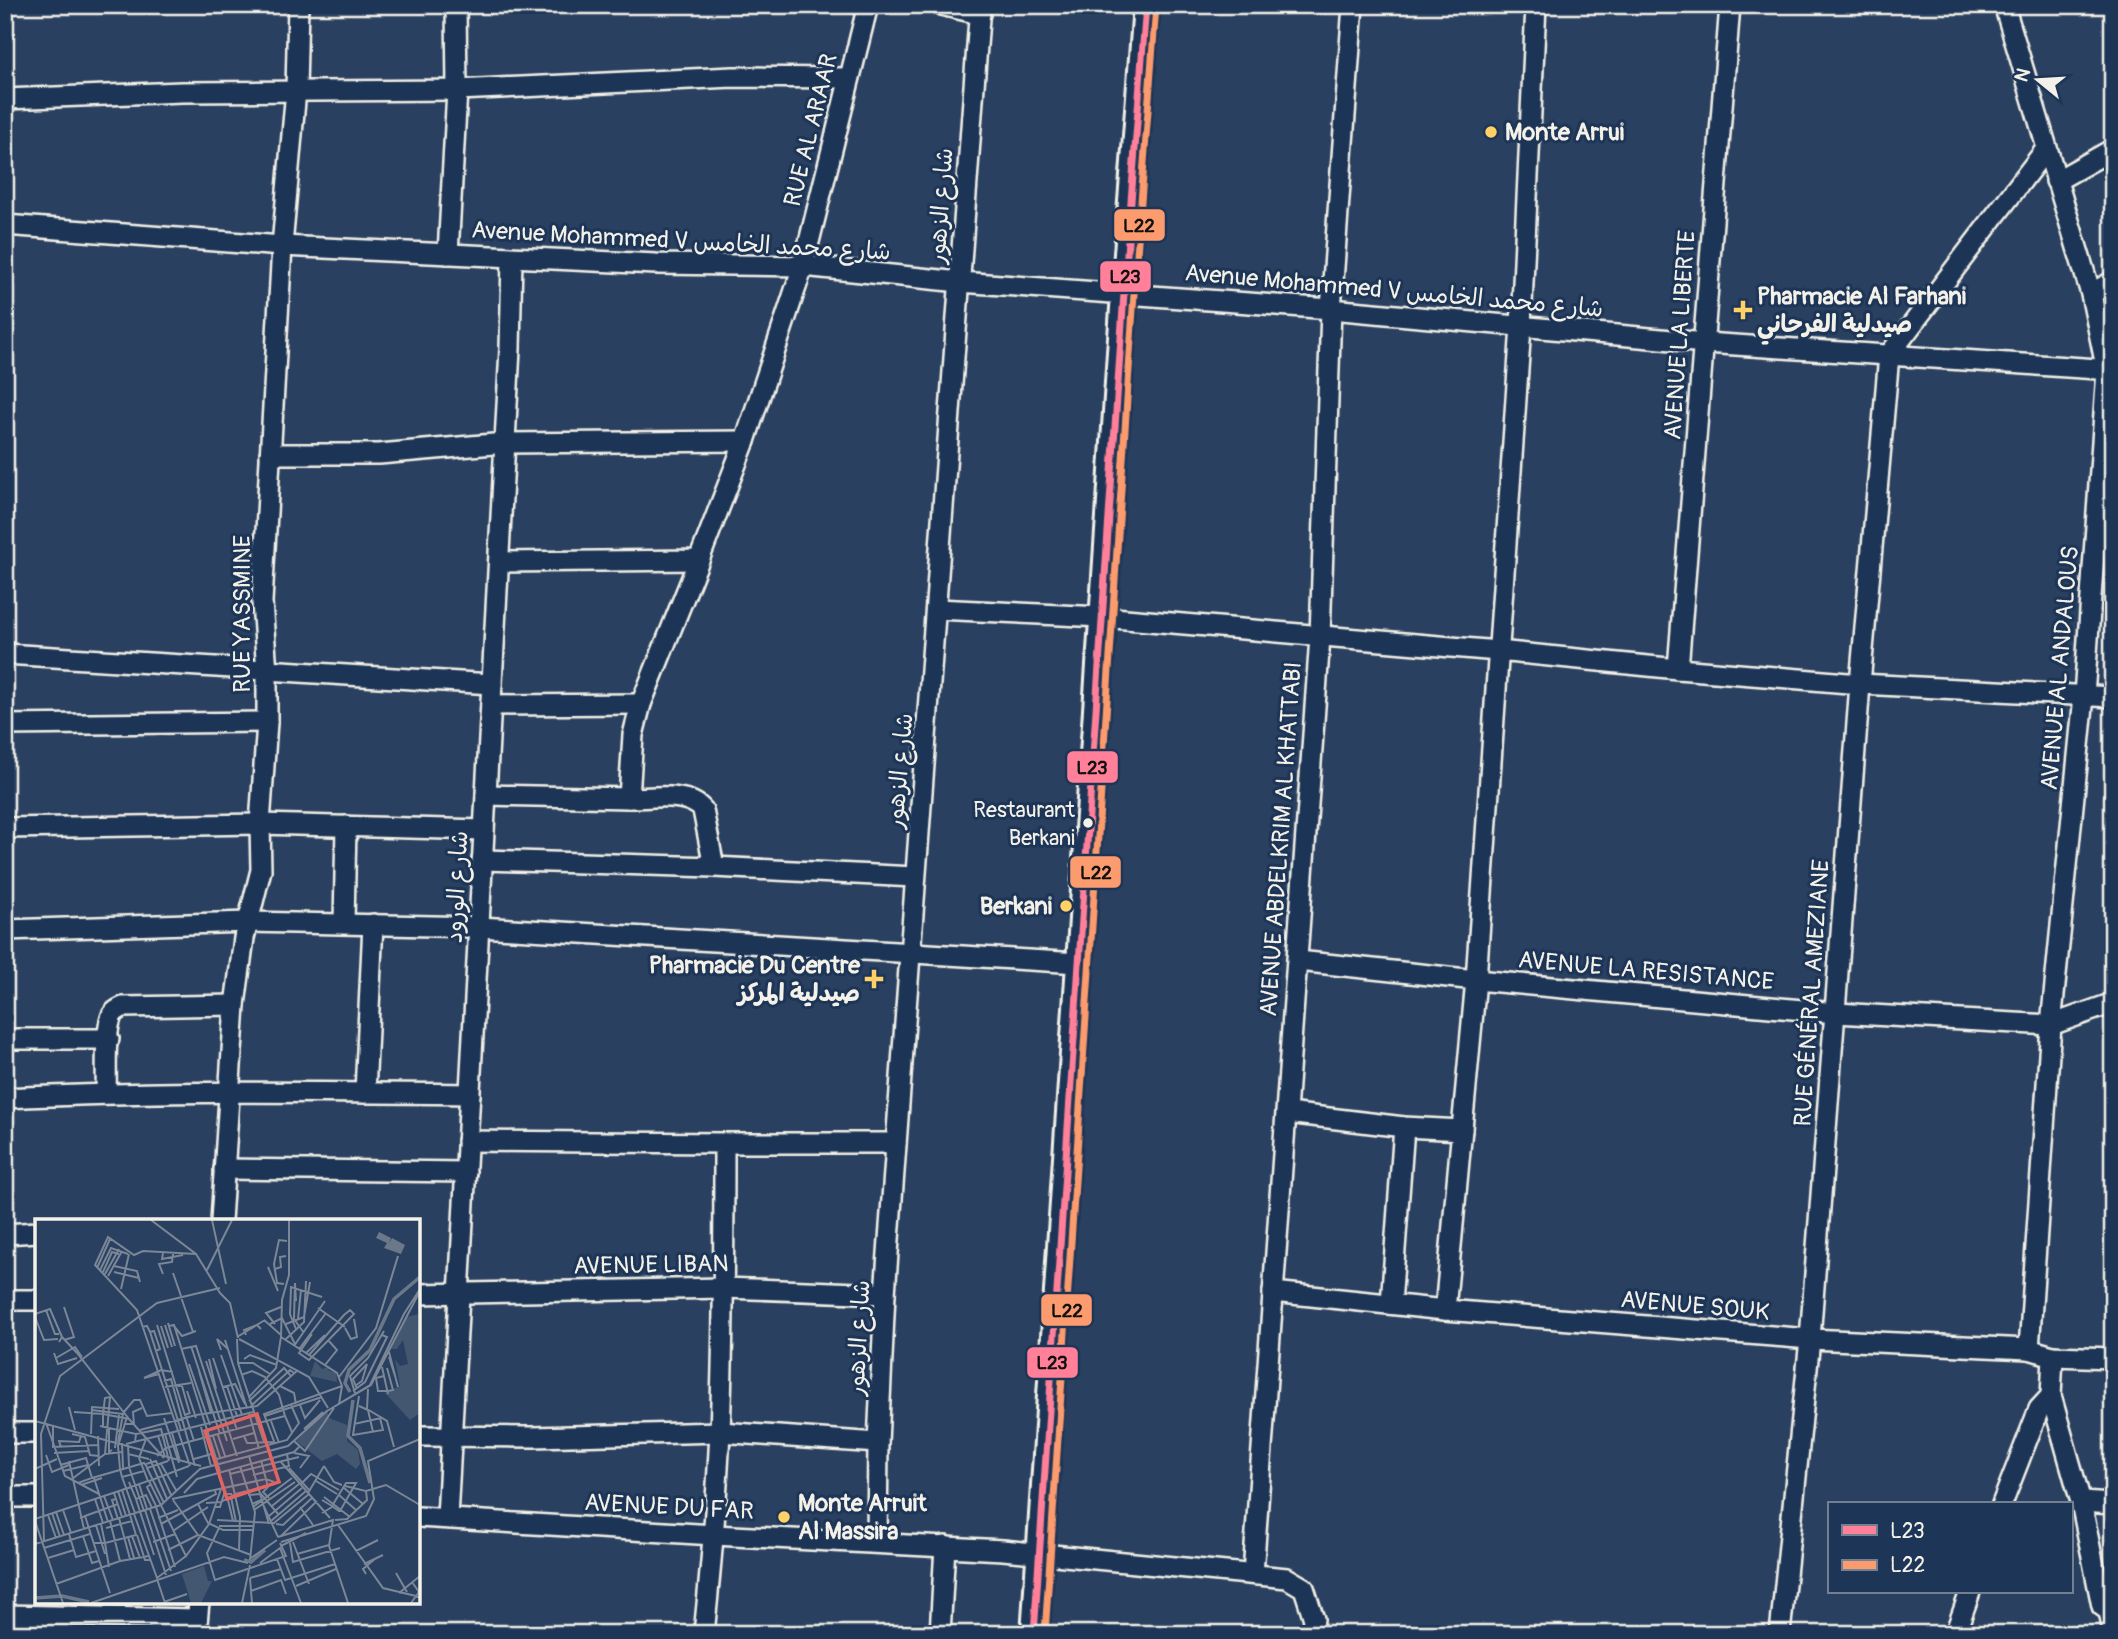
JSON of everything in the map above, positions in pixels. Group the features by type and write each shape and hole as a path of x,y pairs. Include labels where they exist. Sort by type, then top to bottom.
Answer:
{"main road":[{"path":"1034,1634 1124,293 1132,216 1146,5"}],"street":[{"name":"RUE YASSMINE","path":"220,1219 234,1005 240,957 261,870 260,824 267,722 267,671 262,602 282,246 296,90 298,5"},
{"path":"448,254 457,90 456,5"},
{"name":"RUE AL ARAAR","path":"629,798 634,735 641,704 744,440 803,266 868,5"},
{"path":"941,5 980,10"},
{"name":"AVENUE ABDELKRIM AL KHATTABI","path":"1252,1574 1320,637 1331,309 1353,5"},
{"path":"1446,1310 1476,980 1521,326 1536,5"},
{"name":"AVENUE LA LIBERTE","path":"1678,669 1730,5"},
{"name":"AVENUE AL ANDALOUS","path":"2004,5 2091,294 2110,370 2084,696 2052,1024 2029,1349"},
{"name":"شارع الزهور","path":"877,1542 878,1443 885,1294 980,10"},
{"path":"5,99 296,90 457,90 733,77 848,78"},
{"path":"1889,355 2046,149"},
{"path":"2056,181 2113,149"},
{"name":"Avenue Mohammed V شارع محمد الخامس","path":"5,225 282,246 512,258 803,266 960,282 1331,309 1705,343 2110,370"},
{"name":"شارع الورود","path":"446,1518 485,830 510,349 512,258"},
{"path":"2091,294 2113,281"},
{"name":"RUE GÉNÉRAL AMEZIANE","path":"1780,1634 1810,1339 1860,684 1889,355"},
{"path":"270,454 379,454 505,443 744,440"},
{"path":"499,562 699,560"},
{"path":"936,610 1102,618 1860,684 2113,697"},
{"path":"5,653 492,684"},
{"path":"491,705 641,704"},
{"path":"5,725 267,722"},
{"path":"486,795 686,798 697,802 703,810 714,867"},
{"path":"5,828 260,824 485,830"},
{"path":"344,923 346,826"},
{"path":"482,860 714,867 915,877"},
{"path":"5,930 248,922 479,927 1079,963"},
{"path":"365,1093 373,924"},
{"name":"AVENUE LA RESISTANCE","path":"1298,961 1836,1013 2052,1024 2113,1003"},
{"path":"106,1093 111,1018 115,1011 123,1007 234,1005"},
{"path":"5,1039 109,1039"},
{"path":"5,1098 230,1091 470,1094"},
{"path":"1286,1114 1404,1127 1462,1130"},
{"path":"1391,1304 1404,1127"},
{"path":"467,1142 896,1143"},
{"path":"704,1634 714,1535 720,1432 724,1143"},
{"path":"224,1169 466,1172"},
{"path":"5,1234 35,1232"},
{"name":"AVENUE LIBAN","path":"420,1294 724,1288 885,1294"},
{"name":"AVENUE SOUK","path":"1273,1292 1446,1310 1810,1339 2029,1349 2053,1356 2113,1358"},
{"path":"5,1300 35,1300"},
{"path":"2053,1356 2052,1396 2081,1502 2102,1606 2111,1611 2113,1633"},
{"path":"2003,1502 2039,1409 2052,1396"},
{"path":"420,1436 720,1432 878,1443"},
{"path":"5,1433 35,1433"},
{"path":"5,1497 35,1497"},
{"path":"2081,1502 2113,1504"},
{"name":"AVENUE DU FAR","path":"420,1517 945,1546 1252,1574"},
{"path":"940,1634 945,1546"},
{"path":"1252,1574 1287,1578 1304,1588 1314,1619 1312,1634"},
{"path":"1955,1634 1969,1594"},
{"path":"5,1615 198,1618"}],"transit line":[{"name":"L23","path":"1034,1634 1124,293 1146,5"},
{"name":"L22","path":"1045,1634 1134,294 1156,6"}],"place":[{"name":"Monte Arrui","path":"1491,132"},
{"name":"Pharmacie Al Farhani صيدلية الفرحاني","path":"1743,310"},
{"name":"Restaurant Berkani","path":"1088,823"},
{"name":"Berkani","path":"1066,906"},
{"name":"Pharmacie Du Centre صيدلية المركز","path":"874,979"},
{"name":"Monte Arruit Al Massira","path":"784,1517"}]}
